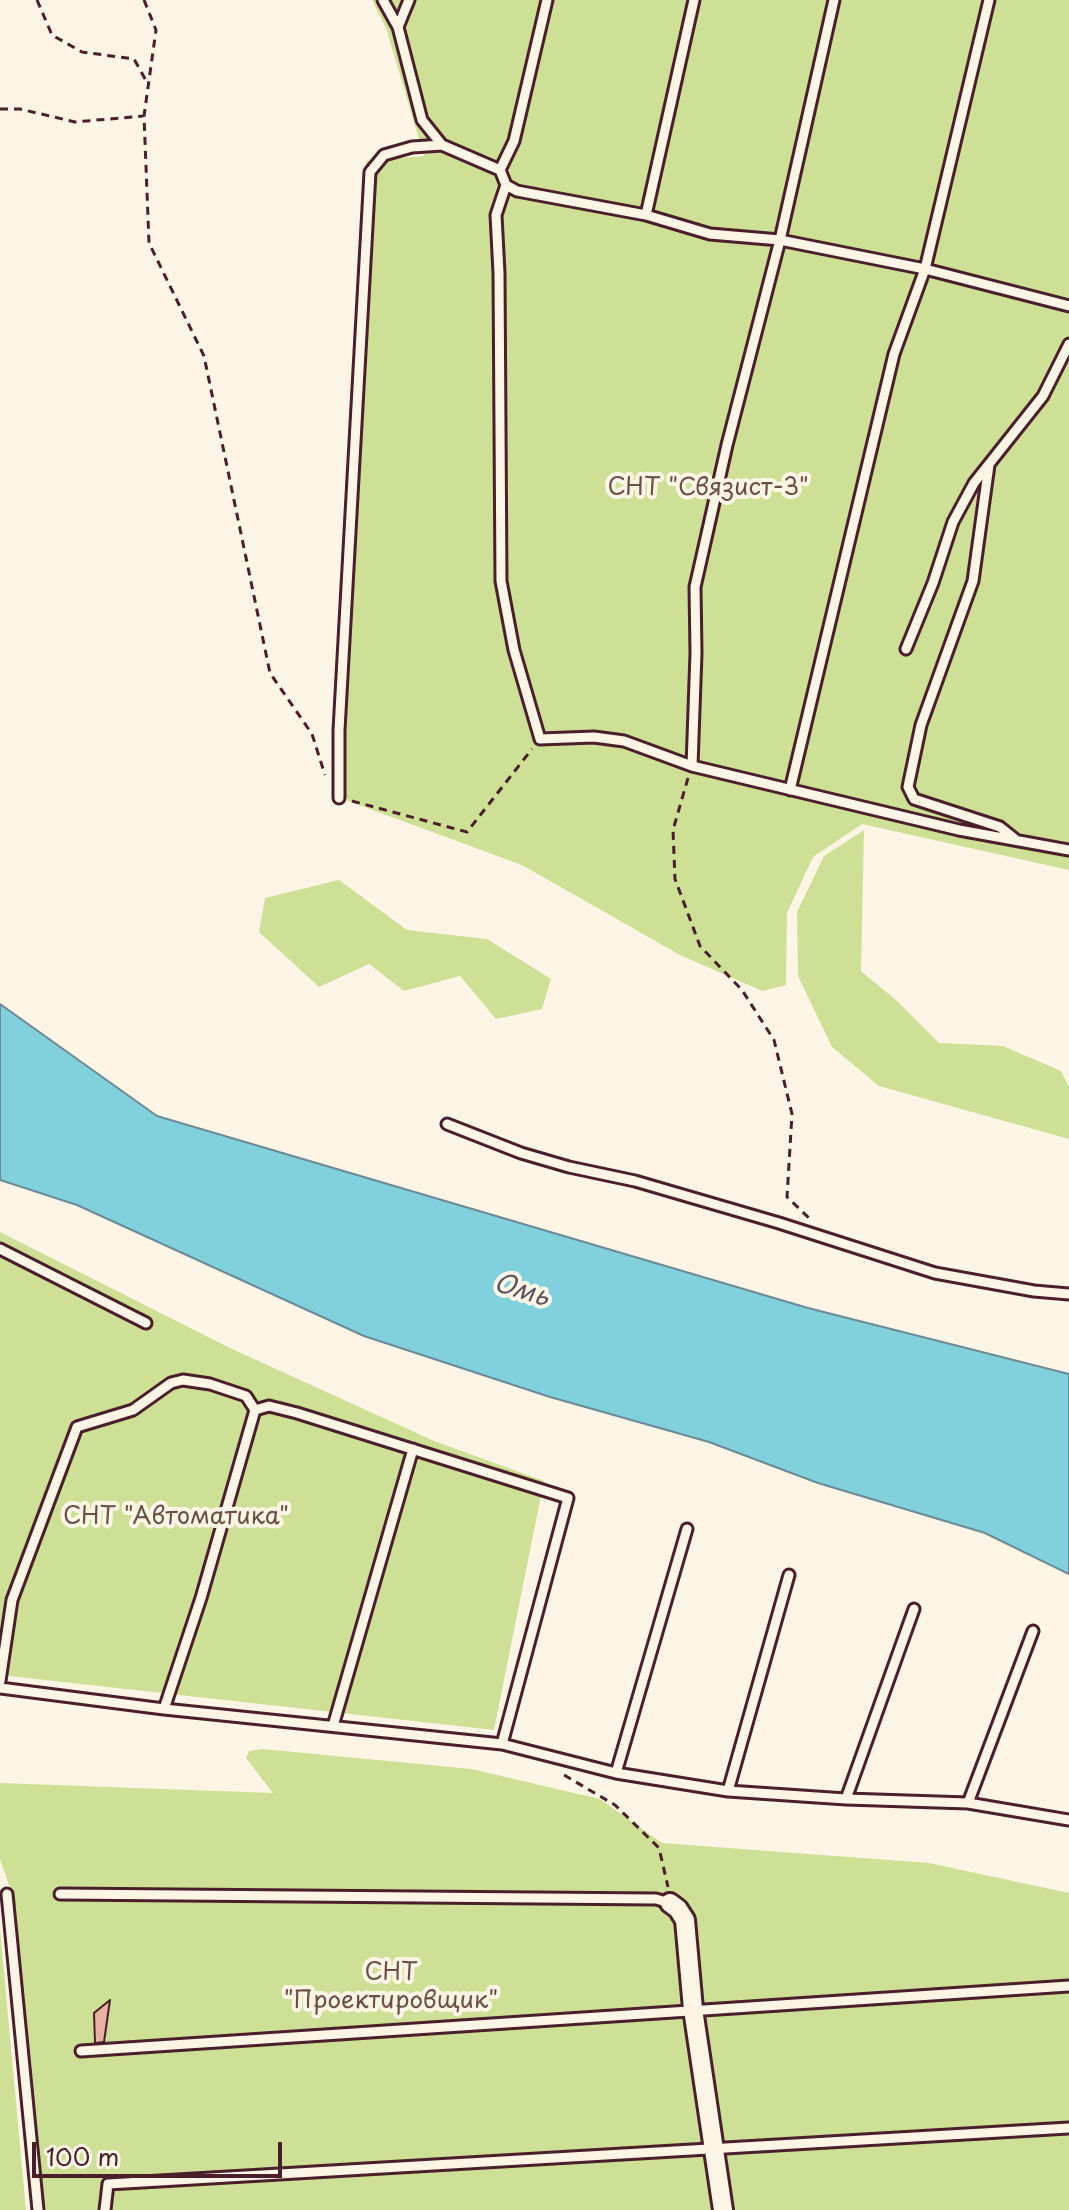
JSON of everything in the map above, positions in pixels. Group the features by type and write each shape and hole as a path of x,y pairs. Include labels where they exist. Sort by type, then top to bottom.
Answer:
{"street":[{"path":"670,1903 685,1920 693,2009 723,2210"}],"lane":[{"path":"383,0 398,27 422,120 442,145"},
{"path":"398,27 409,0"},
{"path":"500,170 514,141 547,0"},
{"path":"646,215 694,0"},
{"path":"692,766 695,587 727,445 780,240 834,0"},
{"path":"790,790 894,354 925,269 989,0"},
{"path":"339,798 339,730 370,172 384,155 412,147 442,145 500,170 506,185 517,191 646,215 710,234 780,240 925,269 1069,305"},
{"path":"506,185 496,215 501,581 514,650 540,739 594,737 624,741 692,766 959,830 1069,850"},
{"path":"906,649 933,583 953,522 974,483 1043,396 1069,344"},
{"path":"989,465 973,581 921,725 908,787 914,799 1000,827 1016,841"},
{"path":"447,1124 521,1153 635,1181 935,1273 1034,1291 1069,1294"},
{"path":"0,1249 146,1323"},
{"path":"0,1681 12,1600 77,1427 133,1410 171,1383 183,1380 210,1384 246,1396 255,1410 201,1598 164,1709"},
{"path":"255,1410 269,1406 297,1413 568,1498 502,1744"},
{"path":"333,1726 413,1449"},
{"path":"616,1773 687,1529"},
{"path":"728,1791 789,1575"},
{"path":"846,1799 914,1609"},
{"path":"968,1803 1033,1631"},
{"path":"0,1688 164,1709 502,1744 616,1773 728,1791 968,1803 1069,1820"},
{"path":"7,1894 38,2210"},
{"path":"60,1894 656,1899 670,1903"},
{"path":"81,2051 1069,1986"},
{"path":"105,2210 108,2184 1069,2128"}],"path":[{"path":"37,0 52,35 82,52 134,59 149,86"},
{"path":"144,0 156,30 144,116 149,243 204,356 270,673 312,734 331,796 467,832 540,739"},
{"path":"0,109 20,109 75,122 144,116"},
{"path":"692,766 673,830 675,879 700,946 742,990 774,1040 792,1114 787,1197 828,1238"},
{"path":"563,1774 615,1805 659,1848 670,1903"}],"green space":[{"name":"СНТ \"Связист-3\"","path":"372,0 1069,0 1069,870 862,824 813,857 787,913 786,985 762,991 680,955 522,865 348,801 332,764 366,161 424,156 386,28"},
{"path":"864,830 861,971 939,1043 1003,1046 1061,1071 1069,1087 1069,1139 879,1086 832,1047 798,976 797,912 824,856"},
{"path":"339,880 407,930 487,939 551,979 542,1009 496,1019 460,976 404,991 369,964 319,987 259,932 265,898"},
{"name":"СНТ \"Автоматика\"","path":"0,1232 230,1348 434,1441 544,1481 494,1730 0,1675"},
{"name":"СНТ \"Проектировщик\"","path":"263,1749 471,1769 600,1799 662,1843 929,1863 1069,1893 1069,2210 44,2210 10,1888 0,1859 0,1783 273,1793 246,1758 249,1751"},
{"path":"0,1929 26,2210 0,2210"}],"water":[{"name":"Омь","path":"0,1004 157,1116 808,1308 1069,1374 1069,1574 985,1533 818,1483 709,1442 550,1397 364,1336 77,1205 0,1180"}],"building":[{"path":"110,2000 104,2042 95,2043 94,2013"}]}
